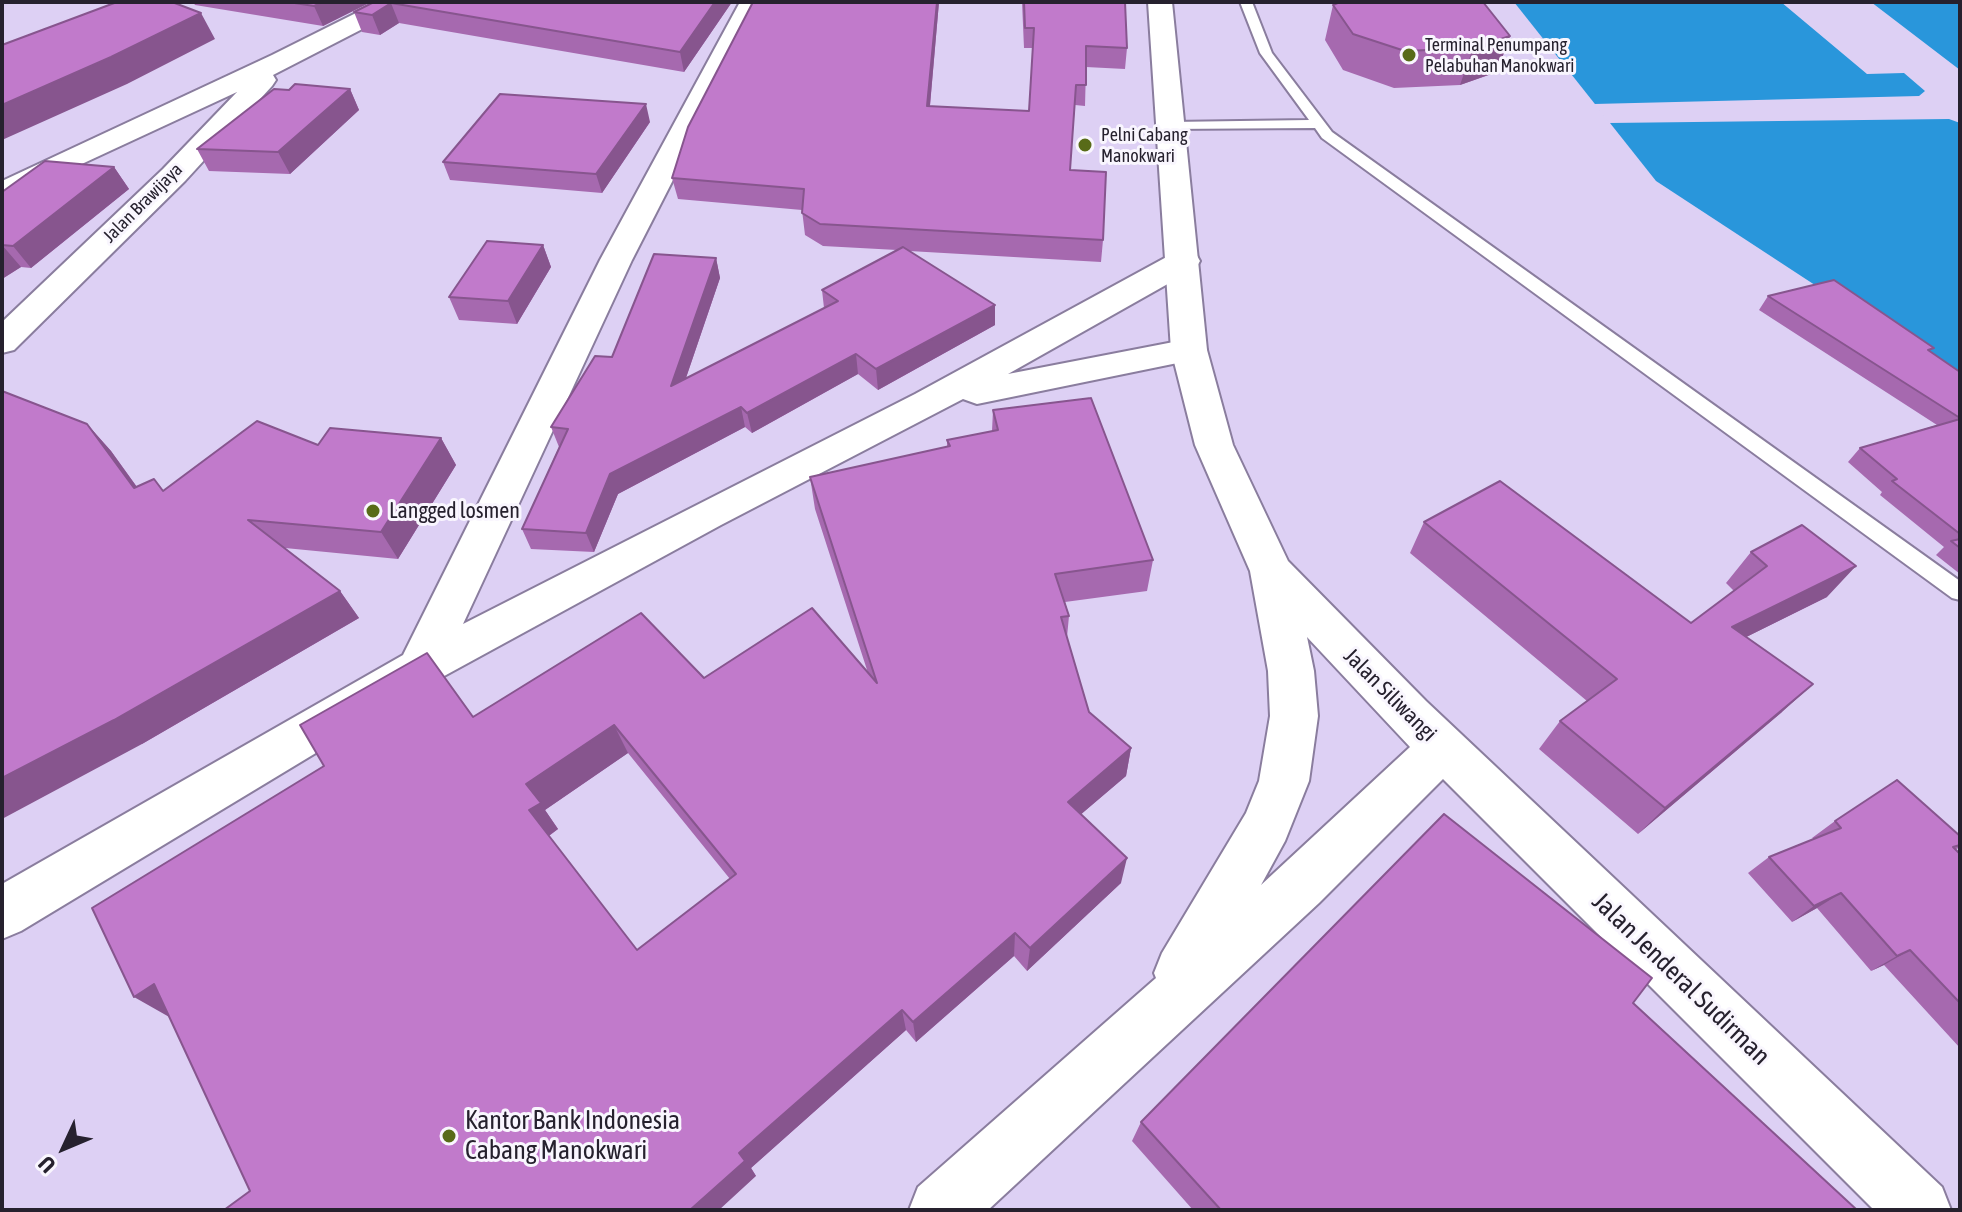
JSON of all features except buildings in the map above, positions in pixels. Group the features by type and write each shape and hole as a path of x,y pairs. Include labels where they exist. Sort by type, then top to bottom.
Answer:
{"main road":[{"name":"Jalan Brawijaya","path":"2,192 281,61 397,2"},
{"path":"419,668 616,260 752,2"},
{"name":"Jalan Siliwangi","path":"941,1210 1300,885 1443,748 1271,571 1214,445 1189,350 1184,261 1160,2"},
{"name":"Jalan Brawijaya","path":"2,342 174,175 281,61"},
{"path":"173,112 224,120"},
{"path":"2,913 419,668 707,515 928,403 1184,261"},
{"path":"928,403 1189,350"},
{"path":"1163,1006 1267,825 1284,781 1294,716 1291,671 1271,571"},
{"name":"Jalan Jenderal Sudirman","path":"1443,748 1919,1210"}],"lane":[{"path":"1246,2 1266,53 1339,145 1960,592"},
{"path":"1171,126 1320,124"}],"water":[{"path":"1514,2 1960,2 1960,380 1656,181"}],"pier":[{"path":"1781,2 1871,2 1960,70 1960,123 1949,119 1609,123 1594,104 1919,96 1925,91 1904,73 1867,74"}],"place":[{"name":"Terminal Penumpang Pelabuhan Manokwari","path":"1409,55"},
{"name":"Pelni Cabang Manokwari","path":"1085,145"},
{"name":"Langged losmen","path":"373,511"},
{"name":"Kantor Bank Indonesia Cabang Manokwari","path":"449,1136"}]}
